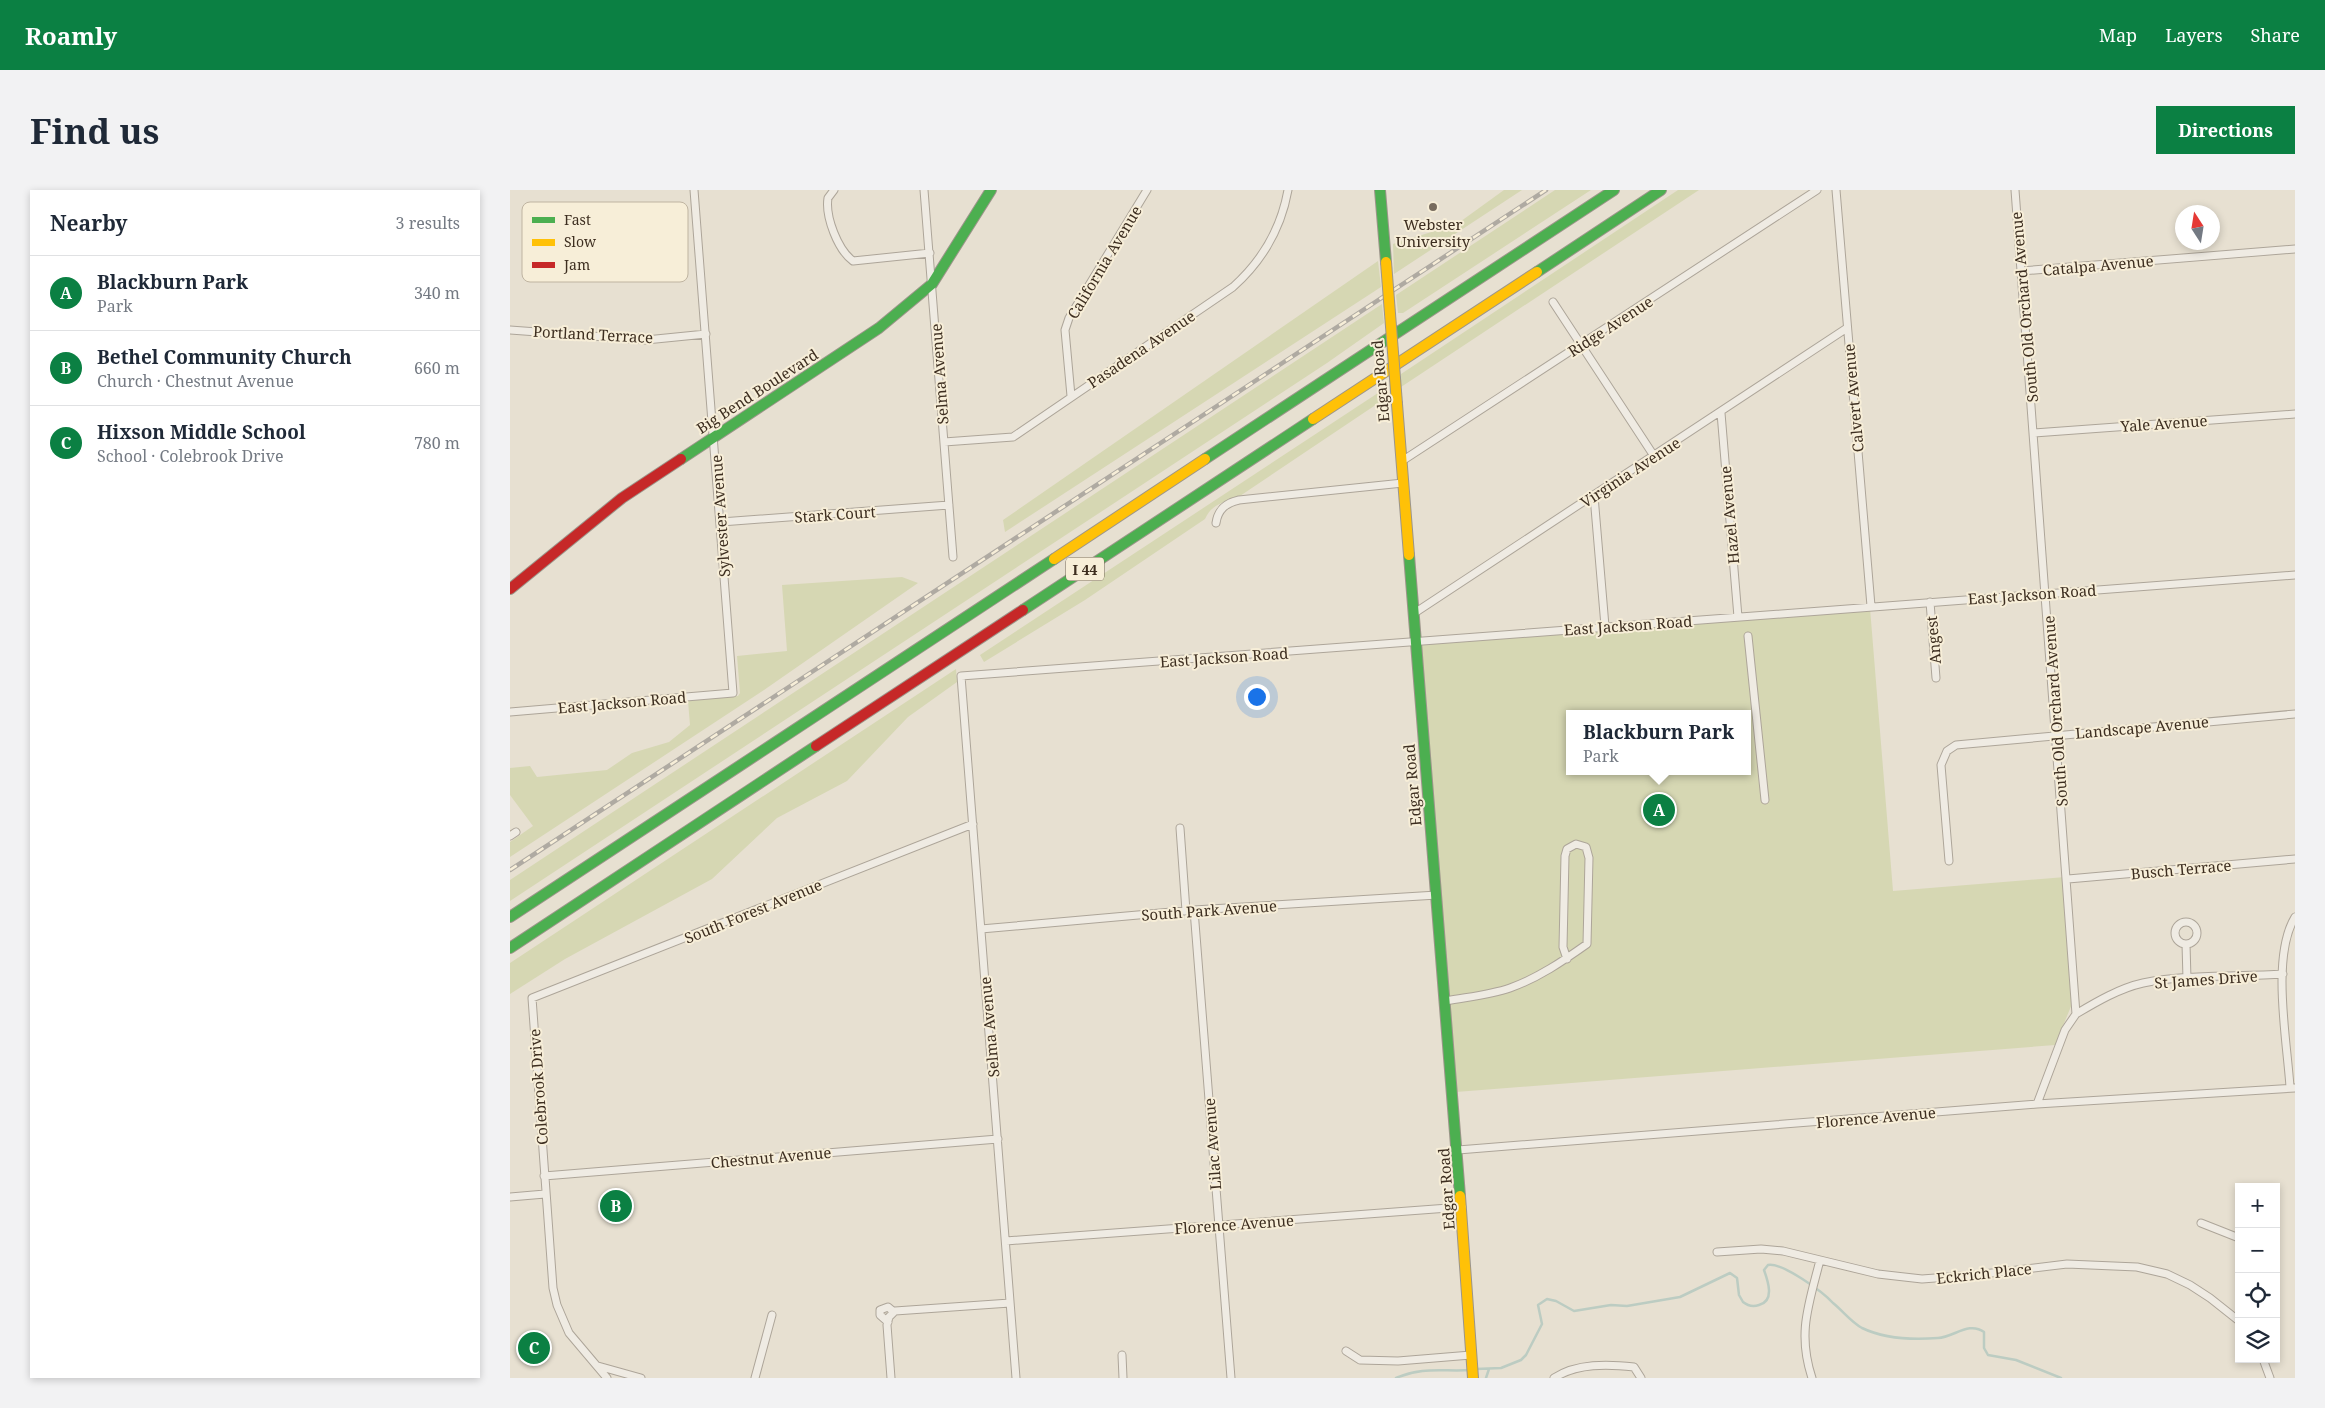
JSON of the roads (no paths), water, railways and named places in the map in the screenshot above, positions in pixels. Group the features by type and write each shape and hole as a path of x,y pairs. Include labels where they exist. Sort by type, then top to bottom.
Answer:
{"main road":[{"name":"Big Bend Boulevard","path":"510,589 622,498 879,328 932,284 991,190"},
{"name":"Edgar Road","path":"1380,190 1402,461 1412,614 1458,1150 1472,1368"},
{"name":"I 44","path":"510,917 1614,190"},
{"name":"I 44","path":"510,948 1660,190"}],"street":[{"name":"Sylvester Avenue","path":"694,190 733,693"},
{"path":"834,190 828,198 829,217 847,256 853,261 930,254"},
{"name":"Selma Avenue","path":"924,190 953,558"},
{"name":"California Avenue","path":"1071,396 1065,330 1068,318 1147,190"},
{"name":"Pasadena Avenue","path":"944,442 1012,438 1233,287 1250,272 1273,237 1288,190"},
{"name":"Ridge Avenue","path":"1402,461 1817,190"},
{"name":"Calvert Avenue","path":"1836,190 1871,606"},
{"name":"South Old Orchard Avenue","path":"2015,190 2068,879 2076,1014"},
{"name":"Catalpa Avenue","path":"2021,271 2295,249"},
{"path":"1552,302 1654,456"},
{"name":"Virginia Avenue","path":"1412,614 1721,413 1847,328"},
{"name":"Portland Terrace","path":"510,330 646,340 706,334"},
{"name":"Hazel Avenue","path":"1721,413 1738,617"},
{"name":"Yale Avenue","path":"2034,433 2295,414"},
{"path":"1216,522 1217,514 1223,508 1239,500 1403,483"},
{"path":"1594,496 1605,626"},
{"name":"Stark Court","path":"721,522 948,505"},
{"name":"East Jackson Road","path":"961,676 2046,592 2295,575"},
{"name":"Angest","path":"1930,602 1936,678"},
{"path":"1748,636 1765,800"},
{"name":"Selma Avenue","path":"961,676 1016,1378"},
{"name":"East Jackson Road","path":"510,712 733,693"},
{"name":"Landscape Avenue","path":"1949,861 1941,765 1947,751 1961,743 2295,714"},
{"name":"South Forest Avenue","path":"532,998 973,824"},
{"name":"Lilac Avenue","path":"1180,828 1190,910 1231,1378"},
{"path":"1446,1001 1509,989 1567,959 1587,944 1589,858 1586,847 1576,844 1567,849 1565,856 1563,947 1567,959"},
{"name":"Busch Terrace","path":"2068,879 2295,859"},
{"name":"South Park Avenue","path":"981,929 1190,910 1437,895"},
{"path":"2293,1087 2283,974 2285,940 2295,917"},
{"path":"2186,944 2187,979"},
{"name":"St James Drive","path":"2076,1014 2094,1003 2142,984 2187,979 2283,974"},
{"name":"Colebrook Drive","path":"532,998 545,1194"},
{"path":"2037,1104 2065,1030 2076,1014"},
{"name":"Florence Avenue","path":"1458,1150 2037,1104 2293,1087"},
{"name":"Chestnut Avenue","path":"544,1176 998,1139"},
{"path":"510,1197 545,1194 557,1305 569,1334 607,1378"},
{"name":"Florence Avenue","path":"1006,1242 1462,1207"},
{"path":"2201,1223 2235,1236"},
{"name":"Eckrich Place","path":"1717,1252 1761,1249 1783,1251 1878,1274 1922,1279 2067,1264 2138,1267 2167,1274 2190,1285 2235,1318"},
{"path":"1812,1378 1806,1361 1803,1339 1820,1260"},
{"path":"891,1378 890,1317 1010,1303"},
{"path":"755,1378 772,1315"},
{"path":"1346,1351 1360,1360 1398,1361 1472,1368"},
{"path":"1122,1355 1123,1378"},
{"path":"2264,1363 2270,1378"},
{"path":"598,1366 641,1378"},
{"path":"1554,1378 1563,1372 1597,1366 1634,1367 1641,1378"}],"waterway":[{"path":"1476,1369 1501,1368 1521,1360 1526,1355 1542,1324 1538,1305 1547,1299 1556,1301 1574,1311 1611,1305 1627,1306 1680,1297 1730,1273 1737,1278 1739,1295 1743,1302 1755,1306 1764,1303 1769,1295 1764,1270 1768,1265 1774,1265 1783,1268 1812,1285 1854,1323 1871,1332 1899,1338 1929,1339 1944,1337 1967,1329 1978,1329 1984,1332 1984,1348 1988,1355 2016,1360 2061,1378"},
{"path":"1486,1378 1489,1369"},
{"path":"1396,1378 1424,1371 1471,1370"}],"railway":[{"path":"510,870 1546,190"}],"place":[{"name":"Webster University","path":"1433,207"},
{"name":"Blackburn Park","path":"1659,810"},
{"name":"Bethel Community Church","path":"616,1206"},
{"name":"Hixson Middle School","path":"534,1348"}]}
